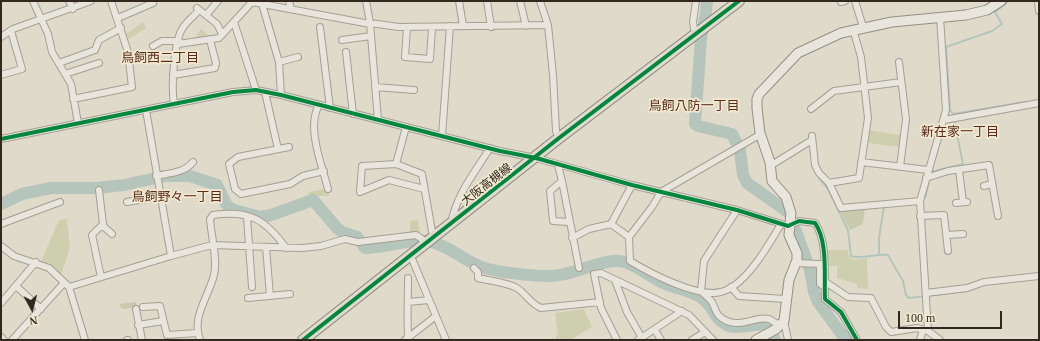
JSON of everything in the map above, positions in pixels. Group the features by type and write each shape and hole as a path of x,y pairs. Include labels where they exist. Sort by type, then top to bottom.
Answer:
{"main road":[{"name":"大阪高槻線","path":"303,340 410,254 536,158 559,138 739,1"}],"street":[{"path":"33,1 48,34 52,52 71,84 78,123"},
{"path":"69,1 72,9"},
{"path":"1,37 11,31 91,1"},
{"path":"73,99 132,87 128,52 118,18 111,1"},
{"path":"206,15 218,1"},
{"path":"289,1 291,9"},
{"path":"366,1 370,24 378,120"},
{"path":"459,1 463,26"},
{"path":"487,1 491,27"},
{"path":"520,1 526,26"},
{"path":"540,1 548,25 553,75 556,131 559,138"},
{"path":"696,1 693,22 697,34"},
{"path":"855,1 863,27"},
{"path":"761,134 661,192 652,207 629,237 630,260 661,278 701,291 721,292 731,286 746,274 758,260 785,225 791,213 786,197 772,181 770,166 761,134 757,99 768,84 798,53 825,39 853,29 940,17 966,15 987,10 1001,1"},
{"path":"1038,1 1039,11"},
{"path":"153,46 162,41 178,42 219,38 252,2 370,24 407,27 548,25"},
{"path":"118,18 153,3"},
{"path":"262,4 279,62 281,96"},
{"path":"174,104 174,75 178,42 182,29 198,9 217,24 222,34"},
{"path":"920,340 926,331 926,295 920,201 946,110 940,17"},
{"path":"234,22 256,90"},
{"path":"442,136 450,26"},
{"path":"320,27 330,108"},
{"path":"407,27 405,57 430,59 432,27"},
{"path":"59,63 95,50 99,40 121,28"},
{"path":"829,183 859,178 868,118 861,58 853,29"},
{"path":"1,75 22,69 11,31"},
{"path":"342,40 371,36"},
{"path":"174,75 214,68 216,63 210,40"},
{"path":"346,52 353,114"},
{"path":"279,62 298,57"},
{"path":"899,62 906,119 900,167"},
{"path":"65,74 99,63"},
{"path":"811,109 834,91 901,82"},
{"path":"375,87 414,90"},
{"path":"1,139 233,92 256,90 265,92 536,158 632,185 737,210 785,225 799,221 810,221 815,223 820,229 823,243 825,299 841,312 857,340"},
{"path":"265,92 278,149"},
{"path":"944,120 1039,103"},
{"path":"319,105 314,115 313,126 328,189"},
{"path":"146,110 171,256"},
{"path":"396,164 406,127"},
{"path":"770,166 812,138 815,165 819,173 829,183 841,208 920,201"},
{"path":"289,147 238,157 229,164 235,189 241,194 290,184 303,176 324,171"},
{"path":"451,224 453,209 458,199 490,148"},
{"path":"157,177 179,172 188,168 193,162"},
{"path":"861,162 928,170"},
{"path":"12,340 41,309 67,285 101,277 212,245 286,248 321,246 345,239 361,242 416,235 430,240 424,189 422,174 396,164 362,166 360,192 389,180 424,189"},
{"path":"558,165 572,238 580,268"},
{"path":"926,178 989,165 998,216"},
{"path":"959,170 962,202"},
{"path":"562,181 550,191 553,221 570,222"},
{"path":"984,186 992,184"},
{"path":"611,224 632,185"},
{"path":"99,190 103,224 92,235 101,277"},
{"path":"127,202 160,197"},
{"path":"1,224 60,202"},
{"path":"737,210 704,261 701,291 713,304 719,316 726,320 744,323 761,319 769,319 780,325 788,340"},
{"path":"200,340 198,333 200,315 205,295 214,275 215,265 210,219 213,215 232,212 247,218 262,221 274,232 286,248"},
{"path":"920,216 944,214 948,250"},
{"path":"247,218 252,287"},
{"path":"572,238 589,229 611,224 629,237"},
{"path":"102,225 112,234"},
{"path":"756,340 780,325 789,280 796,263 797,253 785,225"},
{"path":"947,235 963,234"},
{"path":"1,246 14,256 36,262 49,268 67,285 85,340"},
{"path":"266,247 270,296"},
{"path":"410,254 446,340"},
{"path":"1,303 36,262"},
{"path":"796,263 820,264 820,284 824,284 848,298 871,298 886,327 891,332 917,328 926,331 940,340"},
{"path":"474,268 478,272 478,278 511,285 518,289 536,306 541,308 600,302"},
{"path":"617,340 610,329 600,302 594,274 601,273 689,314 713,340"},
{"path":"926,295 967,288 984,282 1039,276"},
{"path":"406,339 408,278"},
{"path":"615,280 627,312 640,339 682,311"},
{"path":"16,286 41,309"},
{"path":"731,286 739,296 786,299"},
{"path":"248,298 290,294"},
{"path":"408,302 429,300"},
{"path":"143,307 160,306 167,335 198,333"},
{"path":"136,309 142,340"},
{"path":"406,339 436,316"},
{"path":"138,325 163,321"},
{"path":"655,330 661,340"},
{"path":"692,340 705,332"}],"green space":[{"path":"143,22 146,28 129,39 126,34"},
{"path":"201,29 211,38 193,41"},
{"path":"869,130 901,135 899,147 868,143"},
{"path":"325,189 328,190 329,196 309,196 308,192"},
{"path":"865,208 863,224 850,230 840,210"},
{"path":"67,219 70,248 61,275 49,265 41,261 59,220"},
{"path":"418,220 420,232 410,233 410,221"},
{"path":"827,250 848,250 849,257 853,260 867,258 868,289 857,288 857,284 837,278 837,266 826,266"},
{"path":"136,302 137,307 122,309 119,304"},
{"path":"584,309 592,327 570,340 556,340 556,335 558,335 555,313"}],"waterway":[{"path":"707,1 701,39 695,124 732,134 740,150 743,175 747,183 788,212"},
{"path":"931,172 963,164 953,114 950,110 946,47 992,31 1002,24 995,12 1009,1"},
{"path":"953,114 1025,102"},
{"path":"1,204 22,194 51,188 96,188 124,185 165,176 190,176 217,185 226,204 231,209 260,217 271,215 313,200 337,228 342,232 357,237 365,248 423,240 442,245 471,262 491,270 542,276 557,276 605,262 620,261 633,265 673,287 700,297 707,303 724,324 734,327 758,324 768,325 775,340"},
{"path":"819,178 828,189 848,230 851,256 860,257 888,255 903,281 906,295 909,298 968,291"},
{"path":"925,198 929,182"},
{"path":"879,254 879,238 884,206"},
{"path":"796,231 810,270 814,292 818,302 846,340"}],"cycle path":[{"path":"303,340 559,138 739,1"},
{"path":"1,139 233,92 256,90 281,95 500,151 536,158 632,185 737,210 788,226 799,221 815,223 819,230 824,249 825,299 841,312 857,340"}],"district":[{"name":"鳥飼西二丁目","path":"160,57"},
{"name":"鳥飼八防一丁目","path":"694,105"},
{"name":"新在家一丁目","path":"960,131"},
{"name":"鳥飼野々一丁目","path":"177,196"}]}
